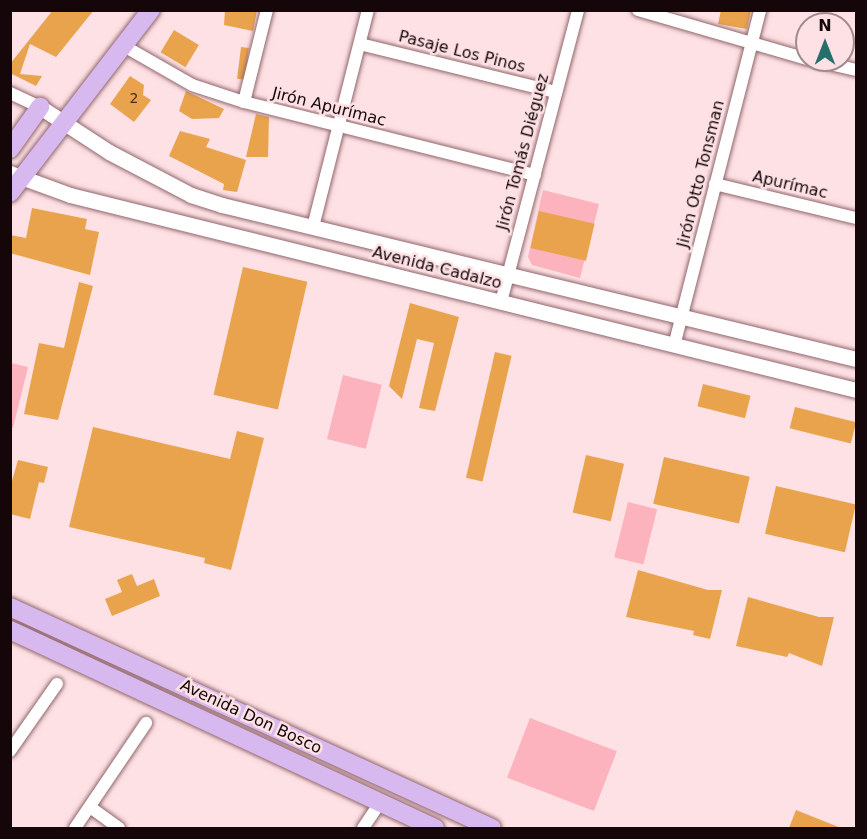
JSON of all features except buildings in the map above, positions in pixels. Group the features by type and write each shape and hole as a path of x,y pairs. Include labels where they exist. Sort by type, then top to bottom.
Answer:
{"main road":[{"path":"10,193 16,175 64,123 151,10"},
{"path":"10,148 40,107"},
{"name":"Avenida Don Bosco","path":"10,607 483,826"},
{"name":"Avenida Don Bosco","path":"10,630 435,828"}],"street":[{"path":"244,102 267,10"},
{"path":"312,227 368,10"},
{"name":"Jirón Tomás Diéguez","path":"501,302 578,10"},
{"path":"638,10 750,46 795,56"},
{"name":"Jirón Otto Tonsman","path":"674,346 760,10"},
{"name":"Pasaje Los Pinos","path":"360,44 556,92"},
{"name":"Jirón Apurímac","path":"124,46 192,85 244,102 338,128 535,175"},
{"path":"10,93 40,107"},
{"name":"Avenida Cadalzo","path":"40,107 191,195 312,227 856,358"},
{"name":"Avenida Cadalzo","path":"16,175 70,195 856,390"},
{"name":"Apurímac","path":"715,184 856,218"},
{"path":"10,751 57,684"},
{"path":"75,828 146,723"},
{"path":"363,828 380,803"},
{"path":"90,807 119,828"}],"shaded area":[{"path":"543,190 599,204 580,278 532,265 528,257"},
{"path":"11,363 28,367 13,428 10,427"},
{"path":"343,375 382,385 366,449 327,439"},
{"path":"628,502 657,509 643,565 614,557"},
{"path":"530,718 617,751 594,811 507,778"}]}
